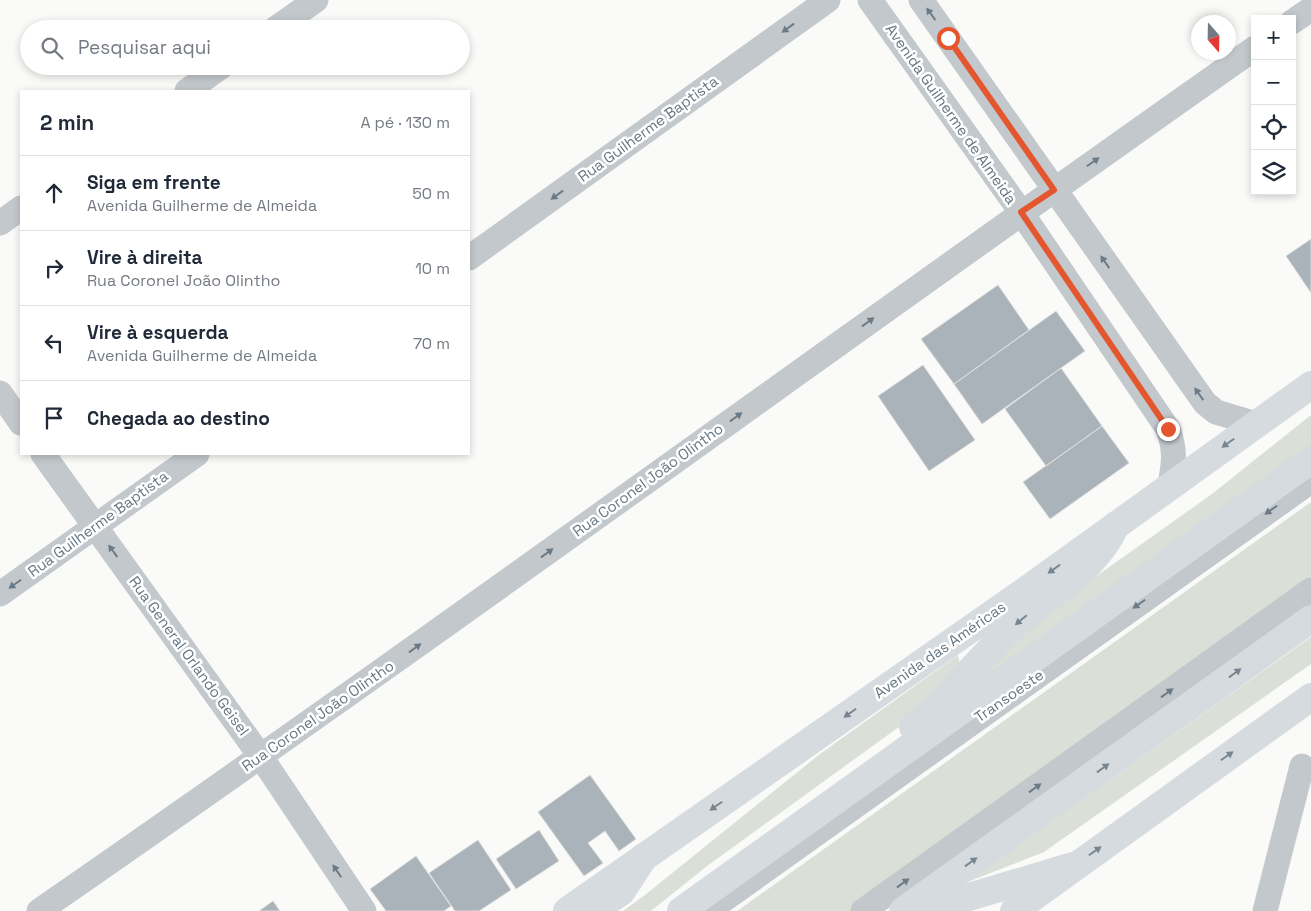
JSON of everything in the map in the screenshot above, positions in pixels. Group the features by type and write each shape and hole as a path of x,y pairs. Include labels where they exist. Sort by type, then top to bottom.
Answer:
{"main road":[{"name":"Avenida das Américas","path":"567,911 1116,525 1311,385"},
{"path":"681,911 1311,460"},
{"path":"812,819 823,795 934,710 1006,634 1085,567 1108,543 1116,525"},
{"path":"903,911 1311,619"},
{"path":"1014,911 1073,866 1311,697"},
{"path":"593,911 621,892 644,857"},
{"path":"922,911 1073,866"}],"street":[{"path":"288,20 316,0"},
{"name":"Rua Guilherme Baptista","path":"470,257 828,0"},
{"name":"Avenida Guilherme de Almeida","path":"870,0 1021,212 1168,429 1174,444 1170,485"},
{"path":"921,0 1204,403 1216,412 1256,424"},
{"path":"1296,19 1311,9"},
{"name":"Rua Coronel João Olintho","path":"40,911 261,757 1021,212 1251,51"},
{"path":"187,90 209,75"},
{"path":"0,223 20,209"},
{"path":"0,393 20,422"},
{"name":"Rua General Orlando Geisel","path":"44,455 261,757 364,911"},
{"name":"Rua Guilherme Baptista","path":"0,594 196,455"},
{"name":"Transoeste","path":"708,911 1311,481"},
{"path":"863,911 1311,590"},
{"path":"1265,911 1302,766"}],"shaded area":[{"path":"1311,415 1311,451 975,691 1008,639 1212,494"},
{"path":"1311,502 1311,583 851,911 737,911"},
{"path":"1311,637 1311,664 1044,852 965,883"},
{"path":"958,655 960,666 914,716 707,866 651,911 623,911 820,754"}],"building":[{"path":"1311,239 1311,293 1286,256"},
{"path":"998,285 1029,330 954,384 921,339"},
{"path":"1056,311 1085,351 982,424 954,384"},
{"path":"923,365 975,440 929,471 878,396"},
{"path":"1061,368 1102,426 1046,466 1005,409"},
{"path":"1102,426 1129,463 1050,519 1023,482"},
{"path":"590,775 636,839 619,851 605,831 588,843 603,863 584,876 538,812"},
{"path":"539,830 559,861 516,889 496,859"},
{"path":"478,840 511,890 479,911 455,911 429,873"},
{"path":"416,856 451,906 444,911 386,911 370,889"},
{"path":"273,901 280,911 259,911"}],"route":[{"path":"948,38 1054,190 1021,212 1168,429"}]}
